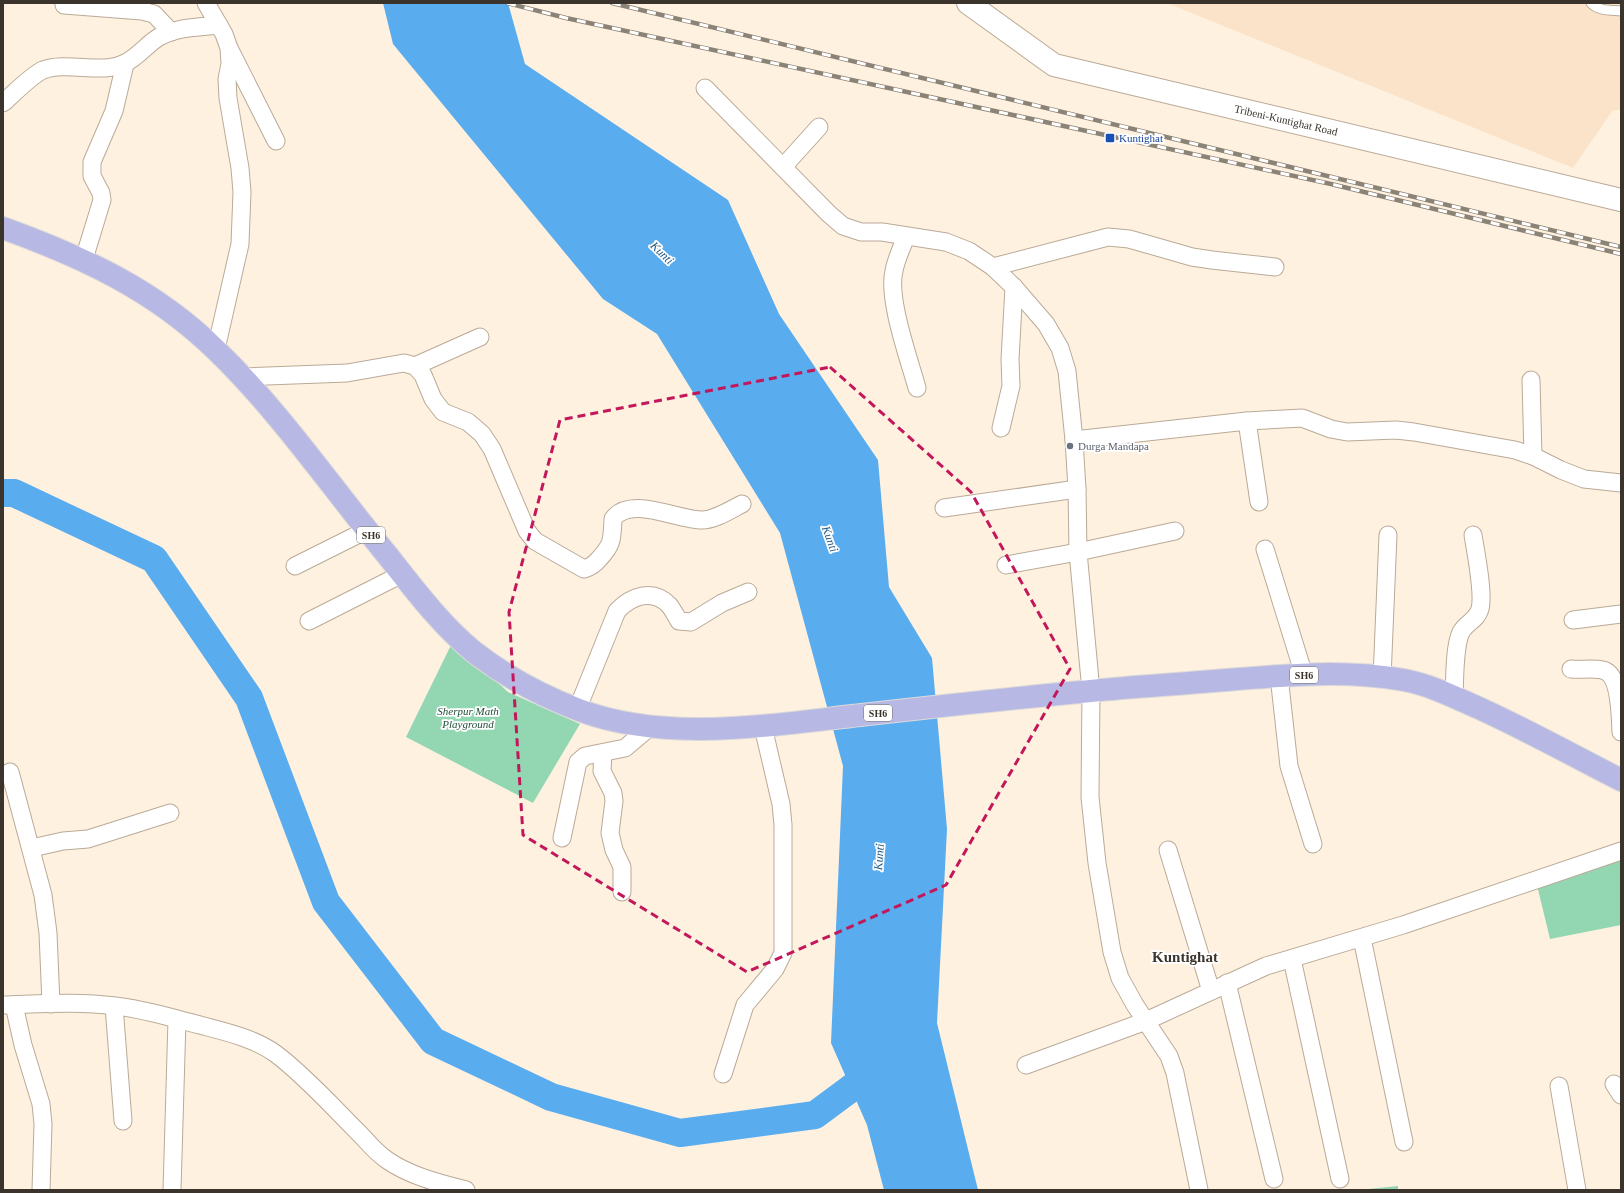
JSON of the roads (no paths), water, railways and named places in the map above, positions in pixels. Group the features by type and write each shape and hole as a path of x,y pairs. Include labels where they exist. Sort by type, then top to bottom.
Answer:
{"main road":[{"name":"Tribeni-Kuntighat Road","path":"968,3 1054,65 1621,200"},
{"name":"SH6","path":"3,228 84,259 133,285 166,307 216,350 243,377 293,436 402,574 453,632 497,669 577,710 616,722 650,727 763,727 966,703 1091,691 1279,676 1334,674 1405,680 1454,696 1522,728 1621,780"}],"street":[{"path":"206,3 224,34 229,48 276,141"},
{"path":"64,5 154,14 171,32"},
{"path":"3,103 42,70 56,67 112,67 125,64 160,37 171,32 186,28 219,25"},
{"path":"216,350 240,244 242,192 240,168 227,86 230,64 229,48"},
{"path":"84,259 102,200 101,193 92,176 92,162 114,111 125,64"},
{"path":"705,88 829,214 843,226 861,232 882,232 946,242 969,251 993,267 1014,287 1046,324 1060,348 1067,370 1074,440 1077,489 1078,552 1091,691 1092,812 1097,863 1112,952 1120,978 1169,1056 1175,1073 1200,1190"},
{"path":"783,167 819,126"},
{"path":"906,236 893,272 894,304 917,388"},
{"path":"993,267 1108,237 1129,239 1192,257 1275,267"},
{"path":"1001,428 1011,386 1010,359 1014,287"},
{"path":"415,366 480,337"},
{"path":"243,377 347,373 404,362 415,366 423,375 433,399 443,412 468,422 482,434 489,444 503,473 527,531 535,541 578,567 584,569 594,565 609,549 613,519 620,512 644,508 692,519 703,520 742,504"},
{"path":"1531,380 1533,456"},
{"path":"1074,440 1247,421 1302,418 1331,429 1347,432 1396,430 1515,450 1533,456 1561,470 1584,479 1621,483"},
{"path":"1247,421 1259,502"},
{"path":"944,508 1077,489"},
{"path":"295,566 367,530"},
{"path":"1006,565 1078,552 1175,531"},
{"path":"1382,678 1388,535"},
{"path":"1454,696 1458,642 1466,625 1475,618 1480,609 1481,594 1474,535"},
{"path":"1265,549 1304,675"},
{"path":"309,621 402,574"},
{"path":"577,710 617,611 624,603 648,594 657,597 669,605 679,621 682,623 691,622 722,603 748,592"},
{"path":"1573,620 1621,614"},
{"path":"1571,670 1603,670 1609,672 1614,679 1617,690 1621,732"},
{"path":"1279,676 1289,766 1313,844"},
{"path":"562,838 578,762 585,756 625,748 650,727"},
{"path":"723,1074 745,1005 775,969 783,953 782,818 763,727"},
{"path":"602,753 602,771 613,793 614,801 610,833 614,850 623,873 622,892"},
{"path":"10,772 32,848 43,894 47,920 51,1004"},
{"path":"32,848 63,841 88,839 170,813"},
{"path":"1168,850 1211,991"},
{"path":"1026,1065 1146,1021 1266,966 1362,938 1621,851"},
{"path":"1362,938 1404,1142"},
{"path":"1292,959 1340,1179"},
{"path":"1227,983 1274,1179"},
{"path":"42,1190 43,1124 41,1104 23,1045 8,1005 82,1003 134,1008 230,1033 255,1042 275,1054 295,1070 358,1132 372,1148 387,1160 435,1186 466,1190"},
{"path":"114,1006 124,1121"},
{"path":"172,1190 178,1020"},
{"path":"1559,1086 1576,1190"}],"lane":[{"path":"1591,3 1603,10 1621,11"}],"water":[{"name":"Kunti","path":"383,3 508,3 525,64 728,200 779,314 878,460 889,587 932,658 947,829 937,1023 978,1190 884,1190 867,1125 831,1043 843,766 780,533 657,334 603,299 393,44"}],"waterway":[{"path":"3,493 14,493 154,559 249,698 326,902 433,1041 551,1097 680,1133 815,1115 873,1072 876,1061"}],"railway":[{"path":"507,3 566,18 1331,184 1621,254"},
{"path":"612,3 1621,247"}],"place":[{"name":"Kuntighat","path":"1110,138"},
{"name":"Durga Mandapa","path":"1070,446"}],"district":[{"name":"Kuntighat","path":"1185,957"}],"park label":[{"name":"Sherpur Math Playground","path":"468,717"}]}
